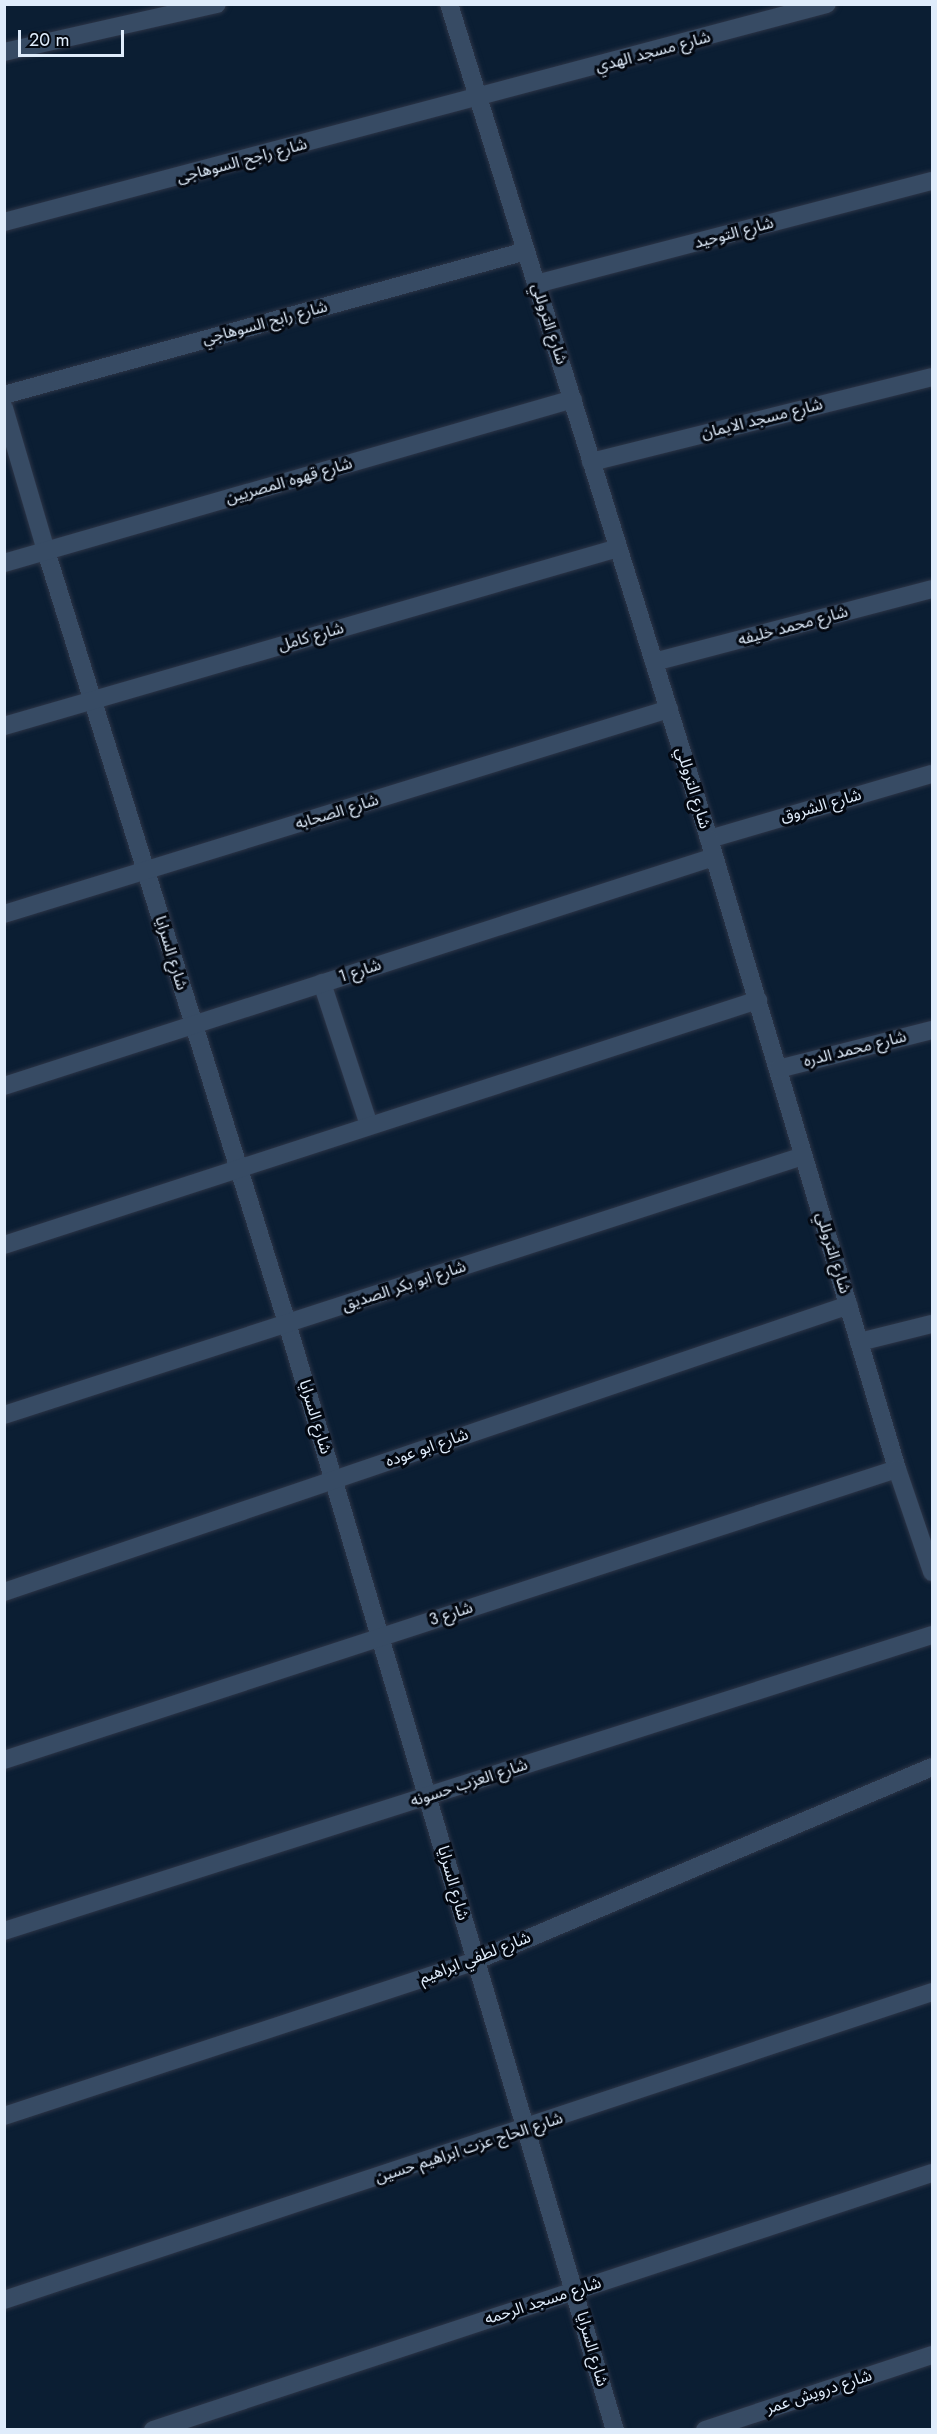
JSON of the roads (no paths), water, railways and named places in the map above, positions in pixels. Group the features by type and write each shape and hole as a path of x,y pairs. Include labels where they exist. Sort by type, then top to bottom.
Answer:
{"street":[{"path":"4,52 217,4"},
{"name":"شارع التروللي","path":"449,4 709,839 897,1469 933,1572"},
{"name":"شارع مسجد الهدي","path":"478,100 828,4"},
{"name":"شارع راجح السوهاجى","path":"4,222 478,100"},
{"name":"شارع التوحيد","path":"536,284 933,181"},
{"name":"شارع رابح السوهاجي","path":"4,395 526,251"},
{"name":"شارع مسجد الايمان","path":"591,462 933,377"},
{"name":"شارع قهوه المصريين","path":"4,563 573,399"},
{"name":"شارع السرايا","path":"4,408 92,700 287,1323 615,2430"},
{"name":"شارع كامل","path":"4,726 618,548"},
{"name":"شارع محمد خليفه","path":"654,662 933,590"},
{"name":"شارع الصحابه","path":"4,914 669,709"},
{"name":"شارع الشروق","path":"709,839 933,774"},
{"name":"شارع 1","path":"4,1086 714,857"},
{"path":"322,983 369,1125"},
{"path":"4,1245 758,1000"},
{"name":"شارع محمد الدره","path":"778,1069 933,1030"},
{"name":"شارع ابو بكر الصديق","path":"4,1415 803,1156"},
{"name":"شارع ابو عوده","path":"4,1592 849,1305"},
{"path":"860,1342 933,1324"},
{"name":"شارع 3","path":"4,1760 897,1469"},
{"name":"شارع العزب حسونه","path":"4,1931 933,1635"},
{"name":"شارع لطفي ابراهيم","path":"4,2116 475,1961 933,1767"},
{"name":"شارع الحاج عزت ابراهيم حسين","path":"4,2300 527,2129 933,1992"},
{"name":"شارع مسجد الرحمه","path":"153,2430 933,2173"},
{"name":"شارع درويش عمر","path":"705,2430 933,2355"}]}
